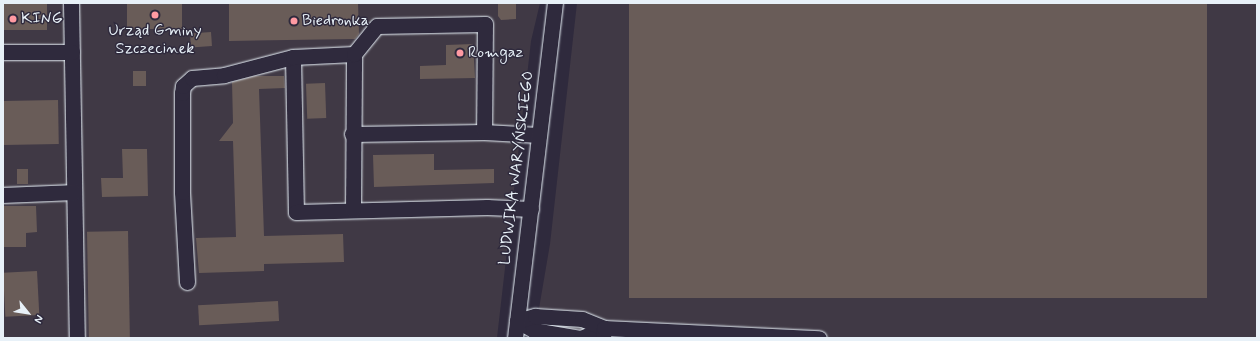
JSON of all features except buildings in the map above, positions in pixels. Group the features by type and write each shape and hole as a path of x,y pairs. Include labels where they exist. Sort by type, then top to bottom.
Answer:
{"street":[{"path":"71,3 77,338"},
{"name":"LUDWIKA WARYŃSKIEGO","path":"516,338 555,3"},
{"path":"353,210 352,134 354,54 378,26 485,24 484,132"},
{"path":"3,52 72,52"},
{"path":"187,282 182,192 183,86 192,78 224,75 293,57 354,54"},
{"path":"293,57 296,212 487,207 531,209"},
{"path":"352,134 484,132 539,135"},
{"path":"3,195 74,192"},
{"path":"517,321 533,330 581,338 603,333 818,338"}],"shaded area":[{"path":"3,3 540,3 531,41 497,338 3,338"},
{"path":"577,3 1257,3 1257,338 534,338 550,244"}],"place":[{"name":"Urząd Gminy Szczecinek","path":"155,15"},
{"name":"KING","path":"13,19"},
{"name":"Biedronka","path":"294,21"},
{"name":"Romgaz","path":"460,53"}]}
